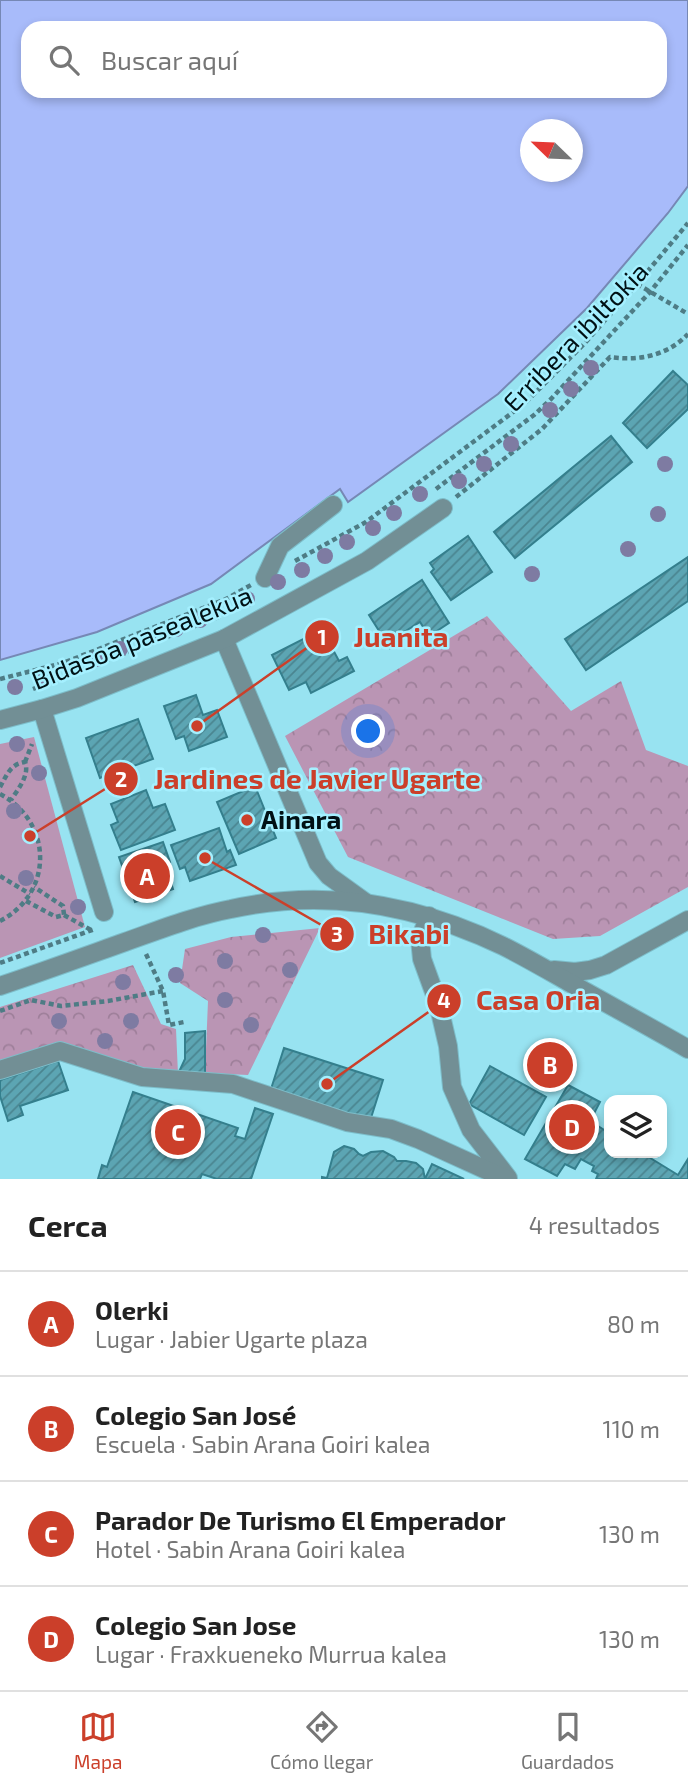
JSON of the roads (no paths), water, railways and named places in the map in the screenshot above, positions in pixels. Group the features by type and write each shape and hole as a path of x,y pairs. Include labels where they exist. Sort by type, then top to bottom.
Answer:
{"street":[{"path":"265,578 280,546 332,505"},
{"name":"Bidasoa pasealekua","path":"0,720 89,693 224,639 367,561 443,508"},
{"path":"224,639 318,863 329,876 365,902"},
{"path":"42,709 104,912"},
{"path":"0,986 163,928 230,909 299,900 365,902 429,916 504,946 688,1049"},
{"path":"429,916 420,939 422,959 438,1003 448,1046 452,1087 471,1130 508,1179"},
{"path":"546,970 575,972 606,965 688,920"},
{"path":"0,1070 60,1051 142,1077 233,1084 347,1122 391,1129 508,1179"}],"water":[{"path":"0,0 688,0 688,186 668,213 587,308 498,394 348,502 340,489 211,584 97,632 0,660"}],"place":[{"name":"Juanita","path":"197,726"},
{"name":"Ainara","path":"247,820"},
{"name":"Jardines de Javier Ugarte","path":"30,836"},
{"name":"Bikabi","path":"205,858"},
{"name":"Olerki","path":"147,876"},
{"name":"Colegio San José","path":"550,1065"},
{"name":"Casa Oria","path":"327,1084"},
{"name":"Colegio San Jose","path":"572,1127"},
{"name":"Parador De Turismo El Emperador","path":"178,1132"}]}
